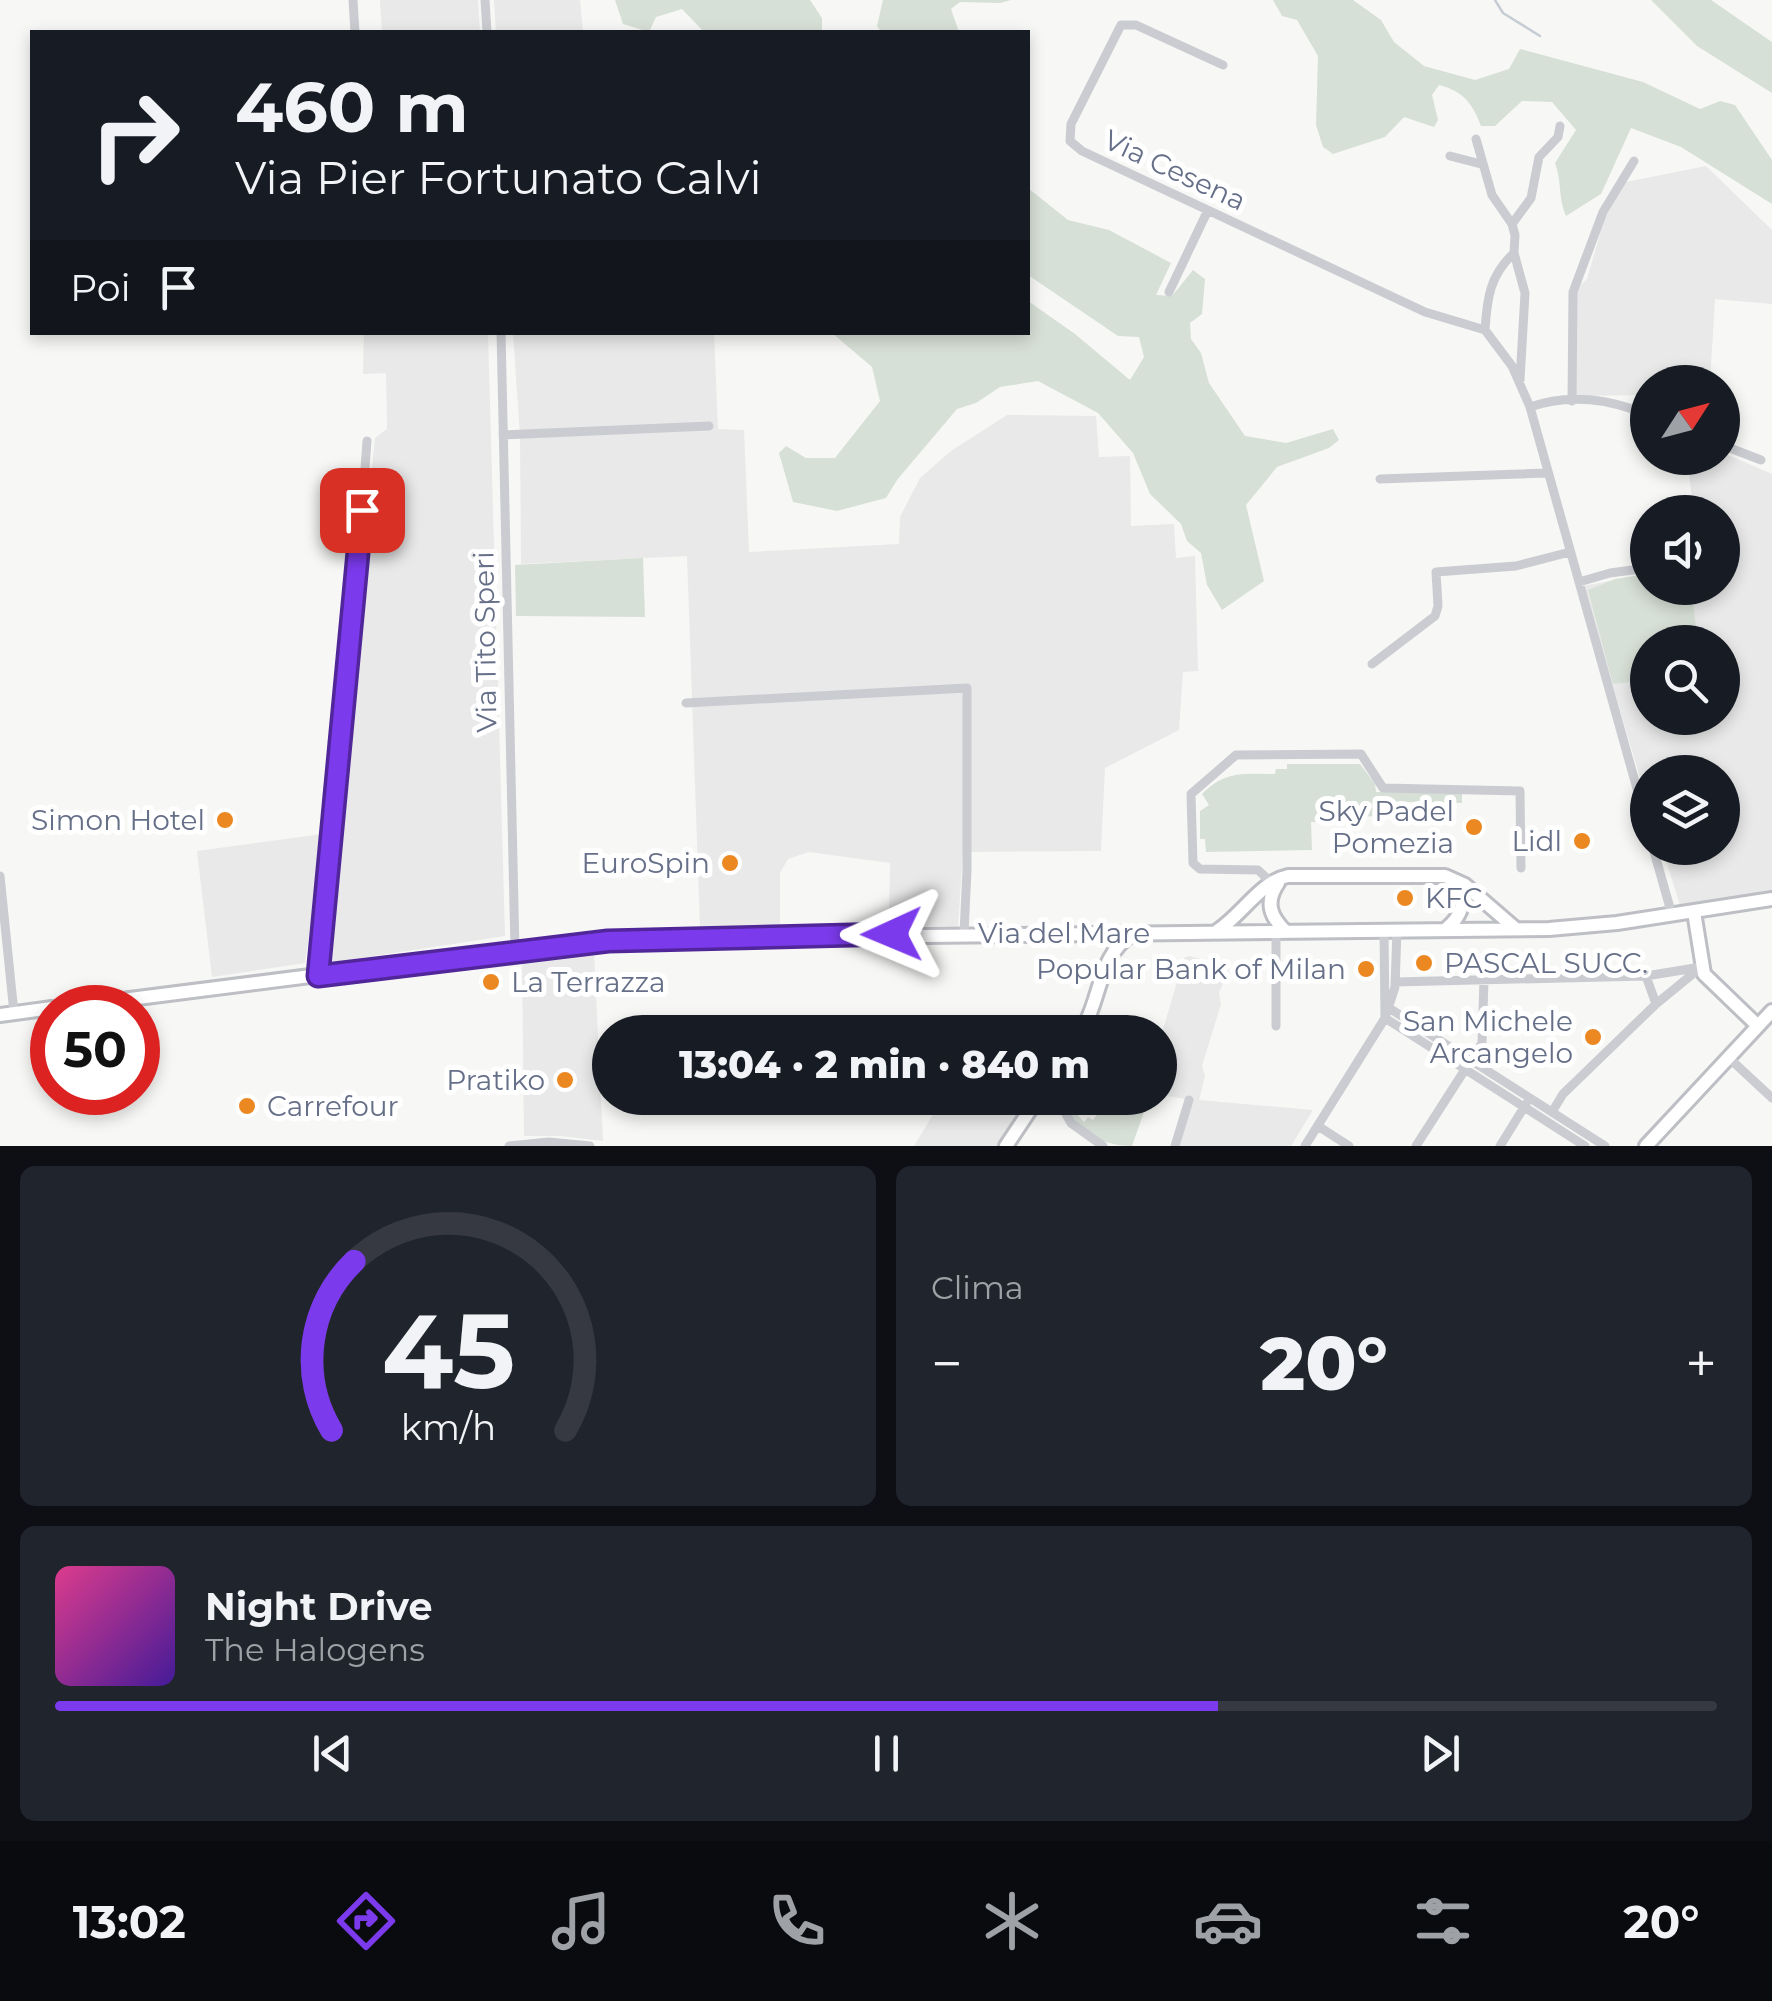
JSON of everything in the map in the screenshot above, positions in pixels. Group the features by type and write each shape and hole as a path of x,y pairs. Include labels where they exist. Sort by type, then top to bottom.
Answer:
{"main road":[{"path":"1445,930 1460,916 1463,904 1453,878"},
{"path":"1215,932 1277,880 1453,878 1516,929"},
{"path":"1277,880 1270,896 1270,909 1280,931"},
{"path":"1472,930 1484,912 1480,898"},
{"name":"Via del Mare","path":"160,995 515,950 672,938 1600,926 1772,898"},
{"path":"1694,912 1707,978 1758,1026"},
{"path":"1235,932 1242,913"},
{"path":"1242,913 1246,924 1256,932"},
{"path":"1091,932 1104,942 1109,956"},
{"path":"1090,1015 1109,956 1135,932"},
{"path":"1646,1146 1772,1012"},
{"path":"1006,1146 1027,1115"}],"street":[{"path":"353,0 355,30"},
{"path":"485,0 486,30"},
{"name":"Via Cesena","path":"1223,65 1136,25 1124,24 1114,33 1069,131 1070,141 1082,151 1426,312 1485,330"},
{"path":"1512,224 1530,200 1539,157 1558,137 1560,126"},
{"path":"1476,139 1480,164 1495,201 1512,224 1514,253 1526,296 1520,382"},
{"path":"1450,156 1480,164"},
{"path":"1572,400 1573,292 1603,212 1634,161"},
{"path":"1170,292 1208,210"},
{"path":"1514,253 1500,267 1492,284 1485,330 1498,343 1530,408 1630,764"},
{"name":"Via Tito Speri","path":"501,335 515,950"},
{"path":"1530,408 1572,400 1614,402 1630,408"},
{"path":"504,434 709,426"},
{"path":"318,976 358,578 367,441"},
{"path":"1740,452 1762,460"},
{"path":"1380,479 1548,473"},
{"path":"1372,664 1434,617 1438,606 1436,572 1521,566 1570,552"},
{"path":"1579,582 1630,572"},
{"path":"686,704 967,688 964,933"},
{"path":"1277,880 1258,870 1200,869 1193,863 1191,794 1236,755 1361,754 1383,788 1520,791 1521,868"},
{"path":"1658,865 1672,915"},
{"path":"0,876 7,1014"},
{"path":"1305,1146 1387,1013 1395,982 1390,930"},
{"path":"1387,1013 1390,930"},
{"path":"1276,1026 1280,931"},
{"path":"1395,982 1646,976 1702,967"},
{"path":"1552,1112 1563,1094 1656,1004 1702,967"},
{"path":"1646,976 1656,1004"},
{"path":"1416,1146 1482,1043 1484,980"},
{"path":"1387,1013 1527,1103 1585,1146"},
{"path":"1729,1058 1772,1098"},
{"path":"1176,1146 1189,1100"},
{"path":"1527,1103 1552,1112 1605,1146"},
{"path":"1500,1146 1527,1103"},
{"path":"1067,1115 1071,1123 1103,1146"},
{"path":"1318,1126 1350,1146"},
{"path":"509,1146 550,1142 590,1146"}],"shaded area":[{"path":"380,0 478,0 480,30 382,30"},
{"path":"494,0 580,0 583,30 496,30"},
{"path":"615,0 810,0 822,18 822,30 702,30 682,9 656,17 650,30 623,24"},
{"path":"883,0 1011,0 960,2 951,9 958,30 880,30 877,26"},
{"path":"1273,0 1353,0 1381,20 1394,42 1424,66 1475,80 1509,69 1520,49 1643,82 1700,109 1720,101 1735,105 1772,160 1772,204 1681,147 1631,128 1601,194 1566,216 1555,163 1576,130 1552,102 1522,101 1495,126 1481,126 1466,100 1439,85 1432,95 1438,120 1434,127 1404,117 1385,137 1333,154 1323,147 1316,125 1318,56 1297,20 1282,16"},
{"path":"1651,0 1711,0 1772,42 1772,93 1697,46"},
{"path":"1706,166 1772,230 1772,304 1715,299 1711,365 1630,365 1630,395 1576,396 1575,290 1587,279 1604,220 1626,182"},
{"path":"1030,190 1068,220 1109,230 1171,263 1156,295 1172,296 1193,270 1205,279 1202,314 1190,323 1191,339 1201,353 1209,383 1245,436 1286,443 1333,429 1339,440 1329,448 1277,467 1246,505 1264,581 1222,610 1207,585 1201,553 1187,541 1181,524 1150,494 1133,453 1098,413 1038,381 1000,387 976,403 957,409 886,498 837,511 793,502 779,453 786,446 806,458 835,458 880,401 872,367 834,335 1030,335 1030,302 1130,380 1144,357 1139,337 1118,336 1030,276"},
{"path":"364,335 488,335 505,936 322,964 375,438 387,429 386,373 363,374"},
{"path":"513,335 714,335 718,429 744,430 749,552 899,544 900,517 920,478 951,451 1007,415 1096,416 1099,457 1130,456 1131,526 1174,524 1176,558 1195,556 1198,671 1183,672 1179,730 1105,768 1101,851 963,852 958,927 889,926 890,863 809,852 788,859 780,873 780,927 700,927 687,556 521,564 520,435"},
{"path":"1740,460 1772,474 1772,890 1680,905 1667,865 1740,865 1740,755 1633,755 1583,586 1630,577 1630,605 1740,605 1740,495 1692,495 1689,475 1740,475"},
{"path":"643,558 645,617 516,616 515,565"},
{"path":"1630,577 1630,605 1693,605 1696,625 1630,625 1630,682 1613,684 1588,590"},
{"path":"1287,764 1360,764 1375,784 1376,792 1462,792 1462,803 1406,802 1404,816 1322,817 1322,822 1311,822 1312,850 1206,852 1205,839 1200,839 1200,811 1209,805 1202,794 1227,777 1275,774 1276,769 1287,769"},
{"path":"323,834 305,963 212,977 197,851"},
{"path":"594,953 597,1015 592,1015 592,1115 602,1115 603,1141 524,1136 522,959"},
{"path":"1184,958 1200,959 1200,965 1231,963 1219,993 1221,1004 1202,1066 1205,1076 1199,1100 1313,1110 1291,1146 1179,1146 1192,1100 1177,1098 1177,1015 1167,1015"},
{"path":"933,1115 1018,1115 998,1146 914,1146"},
{"path":"1071,1115 1078,1115 1084,1122 1097,1115 1143,1115 1132,1146 1099,1139"}],"waterway":[{"path":"1495,0 1503,13 1540,36"}],"place":[{"name":"Simon Hotel","path":"225,820"},
{"name":"Sky Padel Pomezia","path":"1474,827"},
{"name":"Lidl","path":"1582,841"},
{"name":"EuroSpin","path":"730,863"},
{"name":"KFC","path":"1405,898"},
{"name":"PASCAL SUCC.","path":"1424,963"},
{"name":"Popular Bank of Milan","path":"1366,969"},
{"name":"La Terrazza","path":"491,982"},
{"name":"San Michele Arcangelo","path":"1593,1037"},
{"name":"Pratiko","path":"565,1080"},
{"name":"Carrefour","path":"247,1106"}],"route":[{"path":"362,510 318,976 608,941 892,934"}]}
